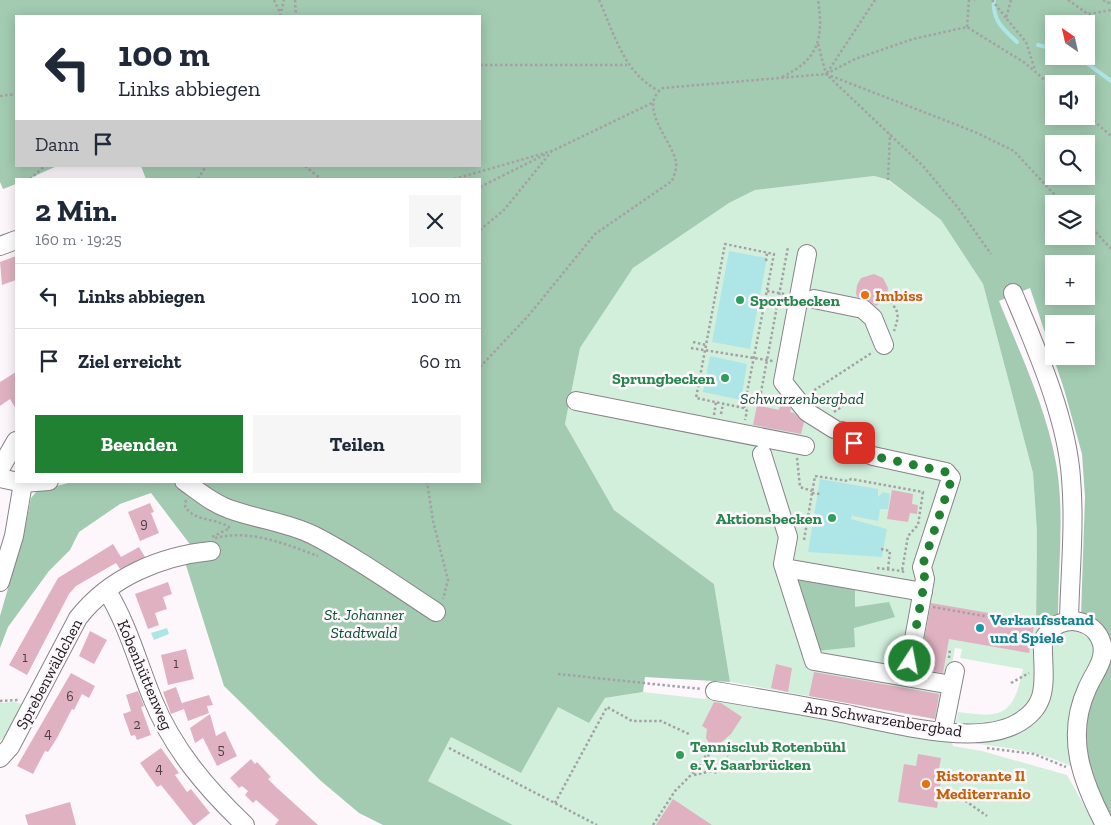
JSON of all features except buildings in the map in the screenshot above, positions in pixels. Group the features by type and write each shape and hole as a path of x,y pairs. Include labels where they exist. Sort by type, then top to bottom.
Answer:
{"street":[{"path":"0,246 15,240"},
{"path":"807,254 783,382 807,412 832,427 863,452 873,456 946,472 952,478 922,567 926,599 906,677"},
{"path":"1013,293 1052,393 1069,457 1072,498 1069,620 1080,621 1094,630 1100,639 1103,649 1101,662 1087,688 1079,710 1075,730 1077,754 1083,777 1105,825"},
{"path":"814,299 863,309 889,338"},
{"path":"576,401 743,432 805,446"},
{"path":"0,468 15,443"},
{"path":"762,454 788,537 783,564 814,661 932,682 950,662 943,731"},
{"path":"0,478 15,481"},
{"path":"0,582 14,536 24,483"},
{"path":"193,485 213,502 230,509 272,520 311,535 356,560 436,612"},
{"name":"Sprebenwäldchen","path":"0,758 10,747 78,618 89,604 142,568 207,546"},
{"path":"785,568 926,599"},
{"name":"Kobenhüttenweg","path":"107,592 118,609 153,701 169,733 196,773 220,802 244,825"},
{"name":"Am Schwarzenbergbad","path":"715,691 943,731 971,734 1005,729 1028,716 1042,696 1045,684 1043,643 1045,636 1058,624 1069,620"}],"path":[{"path":"274,0 280,15"},
{"path":"280,15 284,0"},
{"path":"294,0 296,15"},
{"path":"599,0 627,65 642,80 659,91"},
{"path":"778,79 797,70 809,59 818,44 822,29 818,0"},
{"path":"826,74 875,0"},
{"path":"967,27 969,0"},
{"path":"992,0 1026,42 1036,71"},
{"path":"1006,18 1010,0"},
{"path":"1068,0 1088,14 1111,10"},
{"path":"1103,0 1111,4"},
{"path":"481,366 529,315 595,234 672,181 676,163 658,126 654,102 659,91 668,87 826,74 855,59 913,39 967,27 1036,71 1045,80"},
{"path":"818,44 826,74 923,166 959,209 992,254"},
{"path":"481,65 627,65"},
{"path":"826,74 975,132 1014,151 1055,195"},
{"path":"0,96 15,94"},
{"path":"481,186 654,102"},
{"path":"1095,122 1111,136"},
{"path":"888,180 890,134"},
{"path":"458,178 552,151"},
{"path":"481,229 504,210 552,151"},
{"path":"31,178 44,167"},
{"path":"199,178 205,167"},
{"path":"306,167 320,178"},
{"path":"1095,231 1111,249"},
{"path":"743,432 747,411 744,408 774,254 726,244 696,398 744,408"},
{"path":"759,403 788,247"},
{"path":"766,261 767,252"},
{"path":"723,256 728,257"},
{"path":"766,269 771,270"},
{"path":"767,291 780,293"},
{"path":"716,296 721,296"},
{"path":"799,401 889,338 898,319 898,311 887,298"},
{"path":"759,303 764,304"},
{"path":"708,332 714,333"},
{"path":"752,340 757,341"},
{"path":"693,342 706,345"},
{"path":"691,348 712,352 715,350 767,360"},
{"path":"832,427 852,400 863,396"},
{"path":"713,418 716,402"},
{"path":"720,420 724,404"},
{"path":"802,549 815,476 848,481 850,479 923,492 918,525 908,536 902,571"},
{"path":"427,483 448,580 445,596 436,612"},
{"path":"193,485 185,503 189,513 198,518 230,528 207,546"},
{"path":"803,490 820,494"},
{"path":"801,525 806,526"},
{"path":"207,546 208,541 231,534 270,539 320,556"},
{"path":"881,550 890,551 888,569"},
{"path":"870,567 902,571 909,568"},
{"path":"902,571 908,576"},
{"path":"926,599 1030,624"},
{"path":"558,674 715,691"},
{"path":"0,701 13,699"},
{"path":"555,803 607,707 632,721 660,721 691,735"},
{"path":"653,825 682,782 692,775 714,746 718,746 728,756"},
{"path":"449,748 597,825"},
{"path":"985,748 1034,754 1070,769"},
{"path":"708,752 712,770"},
{"path":"692,775 712,770 717,773"},
{"path":"956,795 987,816"}],"green space":[{"name":"St. Johanner Stadtwald","path":"0,0 1111,0 1111,816 1092,775 1087,757 1085,740 1091,705 1109,664 1081,615 1085,497 1082,454 1056,365 1095,365 1095,315 1045,315 1045,333 1030,288 999,301 1024,360 1046,421 1059,482 1061,520 1058,616 1044,627 1036,627 1037,532 1033,473 983,284 941,220 889,180 874,176 755,190 729,203 633,268 580,348 565,424 614,510 714,584 730,682 645,677 643,692 605,698 589,723 558,707 521,773 451,737 428,781 513,825 383,825 359,813 321,781 224,686 184,559 192,547 151,493 120,504 79,532 70,550 49,571 8,627 0,648 0,616 24,533 31,498 37,491 68,483 182,483 207,494 204,483 481,483 481,178 146,178 141,167 481,167 481,15 15,15 15,167 55,167 30,178 15,178 15,184 3,189 0,182"},
{"name":"Schwarzenbergbad","path":"874,176 888,180 941,220 983,284 1033,473 1037,532 1036,627 1044,627 1038,681 1032,702 1004,724 955,726 958,712 973,714 996,713 1010,705 1019,685 1023,669 960,658 962,649 955,648 942,720 730,682 714,584 614,510 565,424 580,348 633,268 729,203 755,190"},
{"path":"793,574 855,585 855,607 889,602 895,617 854,628 855,647 817,651"},
{"path":"1066,628 1088,632 1096,649 1074,768 1034,753 967,742 970,739 1029,725 1049,647 1055,636"},
{"name":"Tennisclub Rotenbühl e. V. Saarbrücken","path":"643,692 705,699 708,694 951,739 953,746 982,751 1067,775 1095,825 513,825 428,781 451,737 521,773 558,706"},
{"path":"14,702 22,704 5,737 0,741 0,703"}],"water":[{"name":"Sportbecken","path":"729,251 767,258 750,349 712,342"},
{"name":"Sprungbecken","path":"710,356 747,364 741,400 703,392"},
{"name":"Aktionsbecken","path":"820,479 878,489 878,497 883,492 890,494 888,509 880,509 876,503 880,510 878,521 853,516 853,513 851,519 887,529 882,557 808,552"},
{"path":"167,628 169,634 154,640 151,633"}],"waterway":[{"path":"994,0 997,19 1017,42"},
{"path":"1038,45 1045,47"},
{"path":"1089,65 1111,81"}],"place":[{"name":"Imbiss","path":"865,295"},
{"name":"Sportbecken","path":"740,300"},
{"name":"Sprungbecken","path":"725,378"},
{"name":"Aktionsbecken","path":"832,518"},
{"name":"Verkaufsstand und Spiele","path":"980,628"},
{"name":"Tennisclub Rotenbühl e. V. Saarbrücken","path":"680,755"},
{"name":"Ristorante Il Mediterranio","path":"926,784"}],"route":[{"path":"854,443 863,452 873,456 946,472 952,478 922,567 925,579 910,661"}]}
